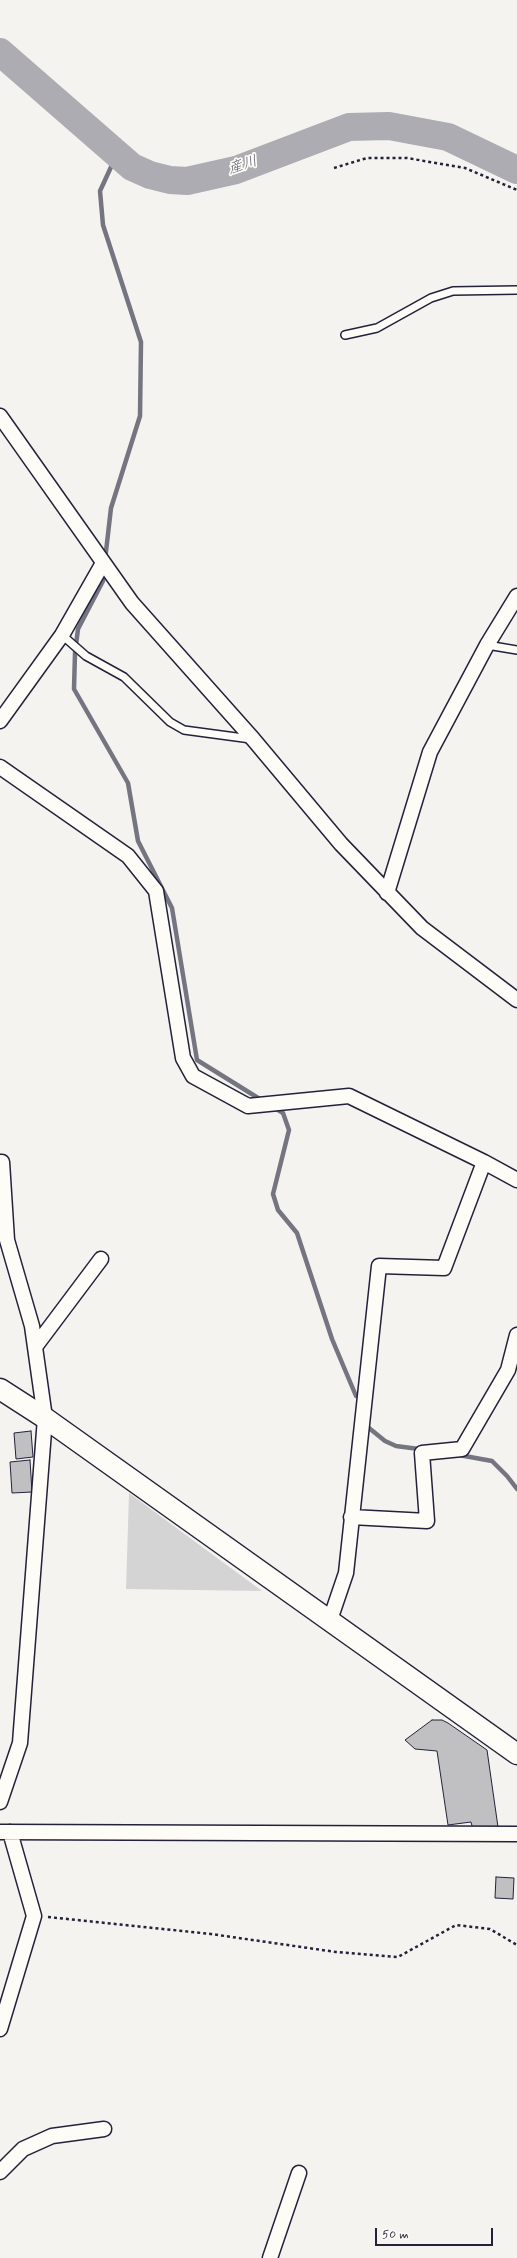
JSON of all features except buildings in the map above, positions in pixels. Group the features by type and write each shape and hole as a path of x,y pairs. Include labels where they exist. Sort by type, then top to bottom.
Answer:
{"street":[{"path":"0,416 132,603 253,739 341,844 422,928 517,1000"},
{"path":"0,721 62,635 104,563"},
{"path":"388,893 430,752 487,645 517,596"},
{"path":"0,766 128,856 156,891 183,1058 194,1076 248,1106 349,1096 484,1162 517,1180"},
{"path":"0,1162 2,1162 7,1240 32,1326 45,1418 20,1743 0,1802"},
{"path":"330,1620 346,1573 379,1266 444,1268 484,1162"},
{"path":"35,1347 101,1259"},
{"path":"351,1517 427,1521 422,1453 462,1449 513,1370 517,1335"},
{"path":"0,1389 45,1418 517,1754"},
{"path":"0,2029 34,1916 5,1832 517,1834"},
{"path":"0,2172 23,2149 52,2136 104,2129"},
{"path":"270,2258 299,2173"}],"lane":[{"path":"345,335 377,328 431,298 453,291 517,290"},
{"path":"62,635 86,656 124,677 170,722 184,730 253,739"},
{"path":"487,645 517,650"}],"path":[{"path":"334,168 367,158 407,158 465,168 517,190"},
{"path":"34,1916 211,1934 336,1952 398,1957 456,1925 490,1929 517,1945"}],"shaded area":[{"path":"129,1493 262,1591 126,1589"}],"waterway":[{"name":"産川","path":"0,52 132,167 150,175 170,180 187,181 236,170 349,127 389,126 448,137 517,170"},
{"path":"105,560 111,508 140,416 141,342 103,225 100,191 117,154"},
{"path":"104,571 103,581 78,629 75,653 74,689 128,783 138,841 172,908 197,1060 263,1101"},
{"path":"273,1107 283,1113 289,1130 273,1194 278,1210 297,1233 332,1339 356,1396"},
{"path":"369,1428 385,1441 396,1446 419,1449"},
{"path":"459,1455 492,1461 517,1489"}]}
